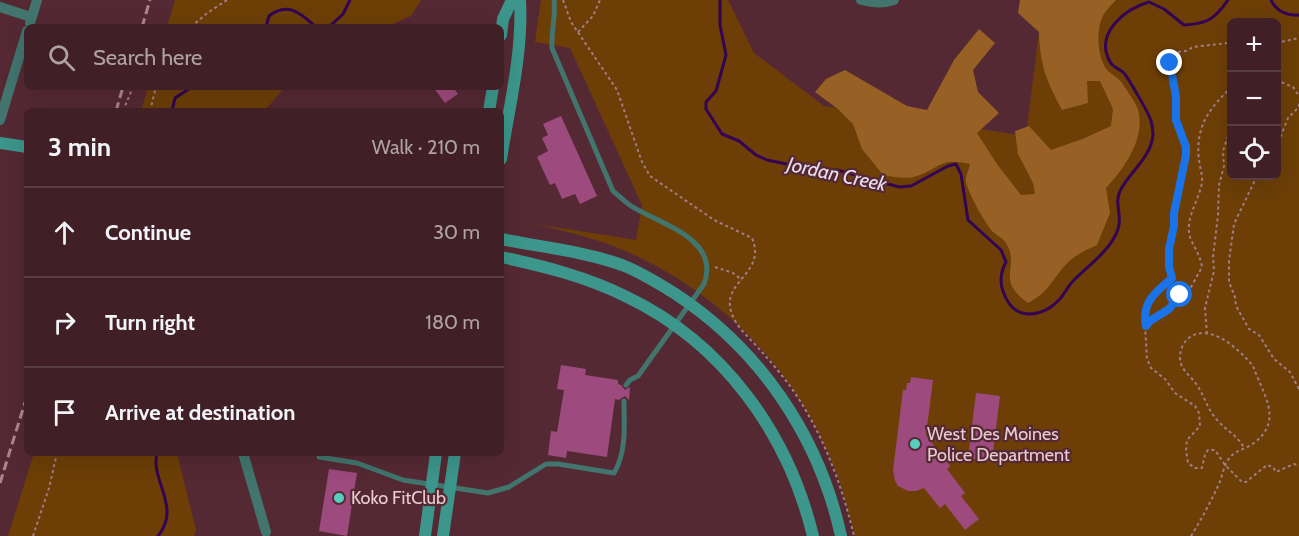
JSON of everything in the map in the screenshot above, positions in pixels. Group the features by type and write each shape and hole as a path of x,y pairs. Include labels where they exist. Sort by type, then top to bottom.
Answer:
{"main road":[{"path":"503,24 512,0"},
{"path":"504,140 518,50 521,23 520,0"},
{"path":"490,108 492,90"},
{"path":"0,143 24,147"},
{"path":"504,239 623,266 657,283 712,320 751,357 785,402 820,467 834,506 841,536"},
{"path":"504,258 538,265 608,288 649,308 675,326 724,368 771,428 795,477 813,536"},
{"path":"425,536 436,456"},
{"path":"443,536 455,456"}],"street":[{"path":"29,24 37,0"},
{"path":"861,0 872,3 886,3 894,0"},
{"path":"0,7 27,24"},
{"path":"0,120 24,41"},
{"path":"244,456 266,532"}],"lane":[{"path":"554,0 552,48 614,191 629,205 694,241 704,254 707,263 707,277 704,284 638,376 626,385"},
{"path":"319,457 357,463 404,480 488,493 509,488 546,464 614,473 624,443 624,400"}],"path":[{"path":"194,24 227,0"},
{"path":"563,0 571,22 617,90 642,162 650,176 714,220 752,238 755,248 753,261 751,268 730,296 732,315"},
{"path":"578,32 593,16 600,0"},
{"path":"1281,42 1299,38"},
{"path":"1227,43 1193,47 1186,51 1169,53 1168,57 1176,97 1176,120 1186,147 1186,155 1169,249 1169,267 1172,278 1150,298 1144,309 1146,326 1144,334 1148,364 1165,379 1175,393 1195,406 1199,413 1200,426 1186,444 1188,462 1195,468 1202,468 1205,454 1209,450 1215,450 1225,465 1242,482 1246,482 1268,465 1276,472 1294,464 1299,466"},
{"path":"1281,82 1293,87 1299,96"},
{"path":"124,108 132,90"},
{"path":"151,108 155,90"},
{"path":"1146,326 1169,309 1176,298 1190,289 1202,267 1191,237 1189,223 1202,185 1198,138 1207,115 1227,92"},
{"path":"1281,136 1288,118 1299,107 1299,101"},
{"path":"1207,334 1205,308 1214,271 1213,256 1219,185 1224,166 1223,151 1231,126"},
{"path":"1255,180 1234,224 1228,271 1229,282 1236,306 1249,329 1259,335 1274,358 1290,372 1299,389"},
{"path":"707,263 733,273 742,280"},
{"path":"1191,536 1210,503 1225,465 1236,451 1244,448 1253,444 1265,430 1271,413 1253,366 1248,359 1222,339 1199,333 1185,342 1180,354 1181,366 1195,382 1214,416 1236,436 1244,448"},
{"path":"33,536 56,456"}],"shaded area":[{"path":"175,0 421,0 411,16 393,24 168,24"},
{"path":"541,0 728,0 754,53 824,106 1026,136 1043,0 1299,0 1299,536 855,536 836,471 816,427 796,394 773,363 747,334 718,307 653,264 598,241 535,224 636,240 642,205 570,48 535,42"},
{"path":"1020,0 1116,0 1101,19 1100,55 1107,69 1120,81 1133,100 1140,121 1132,152 1120,172 1106,188 1110,213 1097,245 1069,261 1044,292 1028,303 1012,287 1010,252 1006,243 989,227 970,194 966,180 970,164 947,162 913,177 884,176 862,149 853,124 838,109 815,92 826,79 845,70 907,106 927,110 954,60 979,29 995,43 973,70 978,92 999,113 977,133 1021,195 1035,194 1033,183 1018,154 1015,131 1029,126 1051,150 1111,126 1113,109 1100,81 1087,81 1088,103 1062,110 1045,72 1039,32 1018,13"},
{"path":"147,90 282,90 267,108 142,108"},
{"path":"33,456 178,456 196,530 194,536 8,536"}],"building":[{"path":"435,90 455,90 458,94 445,103"},
{"path":"561,116 597,196 580,204 575,194 562,199 555,183 550,185 537,157 548,151 542,138 548,135 543,124"},
{"path":"561,365 586,369 585,375 618,380 618,384 625,390 630,387 629,400 625,396 619,400 615,399 607,457 567,451 566,458 548,455 551,431 557,432 564,390 557,389"},
{"name":"West Des Moines Police Department","path":"911,377 933,380 926,435 950,466 947,469 965,493 961,496 979,519 965,530 945,504 940,508 924,488 908,491 898,486 895,481 893,470 903,390 906,390"},
{"path":"976,393 1000,396 992,461 968,458"},
{"path":"329,469 357,473 347,536 319,531"}],"waterway":[{"name":"Jordan Creek","path":"332,24 343,14 350,0"},
{"name":"Jordan Creek","path":"720,0 720,25 726,55 716,91 706,102 706,109 722,134 739,141 756,155 767,160 811,169 837,170 899,187 911,186 956,164 961,174 968,220 1001,250 1006,262 1001,279 1005,296 1016,310 1030,314 1046,310 1060,299 1074,280 1110,244 1119,224 1119,194 1125,182 1149,150 1153,135 1151,121 1124,73 1113,66 1106,51 1106,41 1114,24 1131,10 1149,2 1164,9 1184,25 1205,22 1219,12 1228,0"},
{"name":"Jordan Creek","path":"1271,0 1282,12 1299,15"},
{"name":"Jordan Creek","path":"267,24 269,16 289,9 312,24"},
{"name":"Jordan Creek","path":"173,108 175,98 187,90"},
{"name":"Jordan Creek","path":"157,456 156,463 167,515 165,525 158,536"}],"railway":[{"path":"143,24 150,0"},
{"path":"117,108 122,90"},
{"path":"0,483 24,406"}],"place":[{"name":"West Des Moines Police Department","path":"915,444"},
{"name":"Koko FitClub","path":"339,498"}],"route":[{"path":"1170,63 1176,97 1176,120 1186,147 1186,155 1169,249 1169,267 1172,278 1150,298 1144,309 1146,326 1169,309 1180,295"}]}
